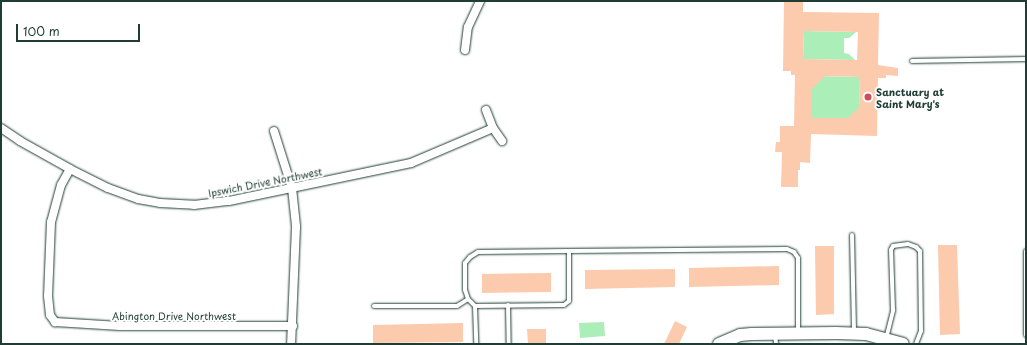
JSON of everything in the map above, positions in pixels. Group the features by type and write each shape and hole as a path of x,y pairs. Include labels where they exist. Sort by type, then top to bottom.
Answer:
{"street":[{"path":"465,50 468,27 480,1"},
{"path":"486,110 493,128 502,141"},
{"name":"Ipswich Drive Northwest","path":"1,128 20,141 70,169 114,190 138,199 160,203 194,205 229,201 410,163 493,128"},
{"path":"274,131 292,188 296,227 292,344"},
{"name":"Abington Drive Northwest","path":"70,169 61,185 51,222 48,296 50,315 55,322 120,326 293,326"},
{"path":"719,344 740,335 776,339 798,334 854,334 886,339 903,344"}],"lane":[{"path":"912,61 1026,59"},
{"path":"852,235 854,334"},
{"path":"886,339 893,310 891,250 893,246 908,244 916,246 920,251 921,331 916,344"},
{"path":"476,344 475,306 468,299 465,290 465,263 470,257 478,252 787,249 794,252 798,258 798,334"},
{"path":"475,306 564,305 569,301 569,251"},
{"path":"1026,251 1026,335"},
{"path":"374,306 457,306 468,299"},
{"path":"508,305 509,344"}],"green space":[{"path":"804,31 856,32 849,38 844,38 844,53 849,54 855,60 803,59"},
{"path":"817,76 860,77 859,114 855,118 812,118 812,80"},
{"path":"604,322 605,336 580,338 579,323"}],"building":[{"name":"Sanctuary at Saint Mary's","path":"784,1 803,2 803,12 879,13 878,65 898,68 898,76 886,75 886,78 878,78 877,136 811,134 810,163 800,162 800,170 798,170 798,187 781,187 782,152 775,152 776,142 780,142 780,126 794,126 795,75 791,75 791,71 783,71","holes":["804,31 858,32 857,60 803,59","825,76 860,77 859,107 848,118 812,118 812,89"]},
{"path":"938,245 957,245 960,334 940,335"},
{"path":"815,246 834,246 834,314 816,315"},
{"path":"779,266 779,285 689,287 689,268"},
{"path":"675,269 675,287 585,289 585,270"},
{"path":"551,273 551,292 482,293 482,274"},
{"path":"675,321 687,327 679,344 664,344"},
{"path":"463,323 463,342 373,343 373,325"},
{"path":"527,329 546,329 546,344 528,344"}],"place":[{"name":"Sanctuary at Saint Mary's","path":"868,97"}]}
